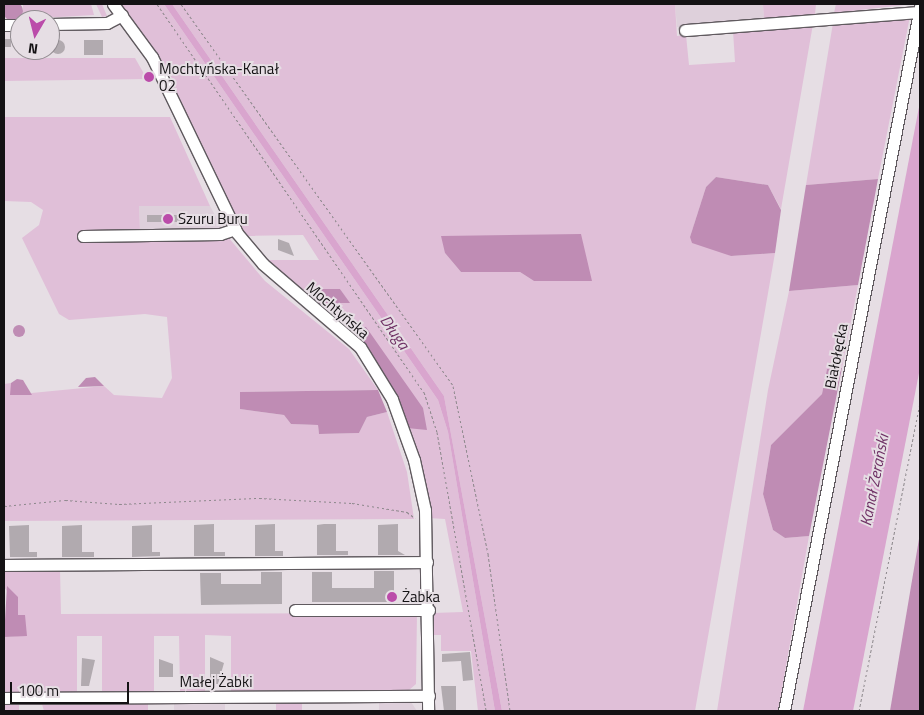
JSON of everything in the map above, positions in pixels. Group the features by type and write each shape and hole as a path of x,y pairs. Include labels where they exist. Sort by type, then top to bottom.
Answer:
{"street":[{"name":"Mochtyńska","path":"113,4 152,57 235,229 262,264 349,335 383,380 418,478 427,562 428,711"},
{"path":"685,30 920,9"},
{"name":"Białołęcka","path":"784,711 920,9"},
{"path":"60,24 107,23 122,15"},
{"path":"83,236 220,234 235,229"},
{"path":"4,565 427,562"},
{"path":"296,610 428,610"},
{"name":"Małej Żabki","path":"4,698 429,696"}],"path":[{"path":"181,4 453,386 488,554 510,711"},
{"path":"859,711 920,402"},
{"path":"4,506 65,500 119,504 259,498 352,502 407,512 415,518"}],"shaded area":[{"path":"9,2 17,2 23,10 10,10 10,20 4,15 4,7"},
{"path":"23,4 91,4 94,15 60,17 60,10 23,10"},
{"path":"96,4 102,4 107,16 102,17"},
{"path":"120,4 164,4 438,400 448,432 495,711 478,711 471,651 441,651 441,635 434,635 433,613 463,612 445,519 428,518 407,428 366,327 346,328 315,303 349,303 340,289 299,289 263,260 319,260 303,235 244,236 176,97 174,81"},
{"path":"172,4 675,4 677,36 686,35 689,65 735,62 733,31 813,24 781,209 768,185 716,177 706,187 690,237 731,256 775,253 695,711 502,711 444,396","holes":["445,253 592,281 534,281 520,272 461,272"]},
{"path":"675,4 763,4 764,19 677,27"},
{"path":"763,4 816,4 815,14 764,19"},
{"path":"836,4 913,4 834,13"},
{"path":"910,16 878,179 806,185 833,23"},
{"path":"4,58 10,58 10,60 60,60 60,58 135,58 147,79 4,81"},
{"path":"4,81 5,117 170,117 210,206 139,206 140,231 78,232 78,238 228,237 265,281 349,349 378,390 241,392 240,409 284,415 291,424 318,425 319,434 359,433 367,417 387,412 407,472 414,519 4,521 4,384 11,383 11,395 104,386 114,395 162,398 172,378 167,317 145,314 69,320 59,314 22,238 39,225 43,210 31,202 4,201"},
{"path":"716,177 768,185 781,210 775,253 731,256 692,243 690,237 706,187"},
{"path":"878,179 858,285 789,291 806,185"},
{"path":"139,206 210,206 223,229 140,231"},
{"path":"581,234 592,281 534,281 520,272 461,272 445,253 441,236"},
{"path":"858,285 842,368 827,369 822,394 771,445 763,494 773,530 785,538 809,536 778,711 717,711 768,390 789,291"},
{"path":"299,289 340,289 350,303 315,303"},
{"path":"19,325 25,331 19,337 13,331"},
{"path":"366,327 423,408 427,430 407,428 383,372 346,328"},
{"path":"842,368 809,536 785,538 773,530 763,494 771,445 822,394 827,369"},
{"path":"95,377 104,386 78,387 86,378"},
{"path":"17,379 23,380 32,395 10,395 11,383"},
{"path":"378,390 387,412 367,417 359,433 319,434 318,425 291,424 284,415 240,409 240,392"},
{"path":"920,533 920,711 890,711"},
{"path":"4,569 60,569 61,614 417,613 416,684 409,690 231,691 231,636 205,635 205,691 180,691 179,636 154,636 154,691 102,691 102,636 77,636 77,692 4,692 4,637 17,636 18,615 16,603 4,587"},
{"path":"7,586 18,597 18,615 25,615 27,636 4,637"},
{"path":"276,702 302,702 302,711 276,711"},
{"path":"379,702 411,702 417,711 379,711"},
{"path":"4,703 19,703 19,711 4,711"},
{"path":"148,703 148,711 44,711 42,704"},
{"path":"174,703 225,703 225,711 174,711"}],"water":[{"name":"Długa","path":"164,4 172,4 444,396 502,711 495,711 448,432 438,400"},
{"name":"Kanał Żerański","path":"920,102 920,368 853,711 803,711"}],"building":[{"path":"4,39 10,39 10,47 4,47"},
{"path":"60,40 65,44 65,50 60,54"},
{"path":"84,40 103,40 103,55 84,55"},
{"name":"Szuru Buru","path":"147,215 188,215 188,222 147,222"},
{"path":"278,239 289,243 294,256 278,250"},
{"path":"214,524 214,552 225,552 225,556 194,556 194,525"},
{"path":"275,524 275,551 283,551 283,556 255,556 255,525"},
{"path":"336,524 336,551 348,551 348,555 317,555 317,525"},
{"path":"398,524 398,551 405,555 378,555 378,525"},
{"path":"29,525 29,552 37,552 37,557 10,557 9,526"},
{"path":"82,525 82,552 94,552 94,557 62,557 62,526"},
{"path":"152,525 152,552 160,552 160,556 132,557 132,526"},
{"path":"374,571 394,571 394,602 312,602 312,572 332,572 332,588 374,588"},
{"path":"261,572 282,572 282,604 201,605 200,573 221,573 221,584 261,584"},
{"path":"470,652 473,680 463,681 461,661 442,662 442,654"},
{"path":"210,657 224,663 218,684 210,684"},
{"path":"82,658 95,660 89,686 81,686"},
{"path":"159,659 173,664 173,677 159,677"},
{"path":"441,686 456,686 456,711 444,711"}],"place":[{"name":"Mochtyńska-Kanał 02","path":"149,77"},
{"name":"Szuru Buru","path":"168,219"},
{"name":"Żabka","path":"392,597"}]}
